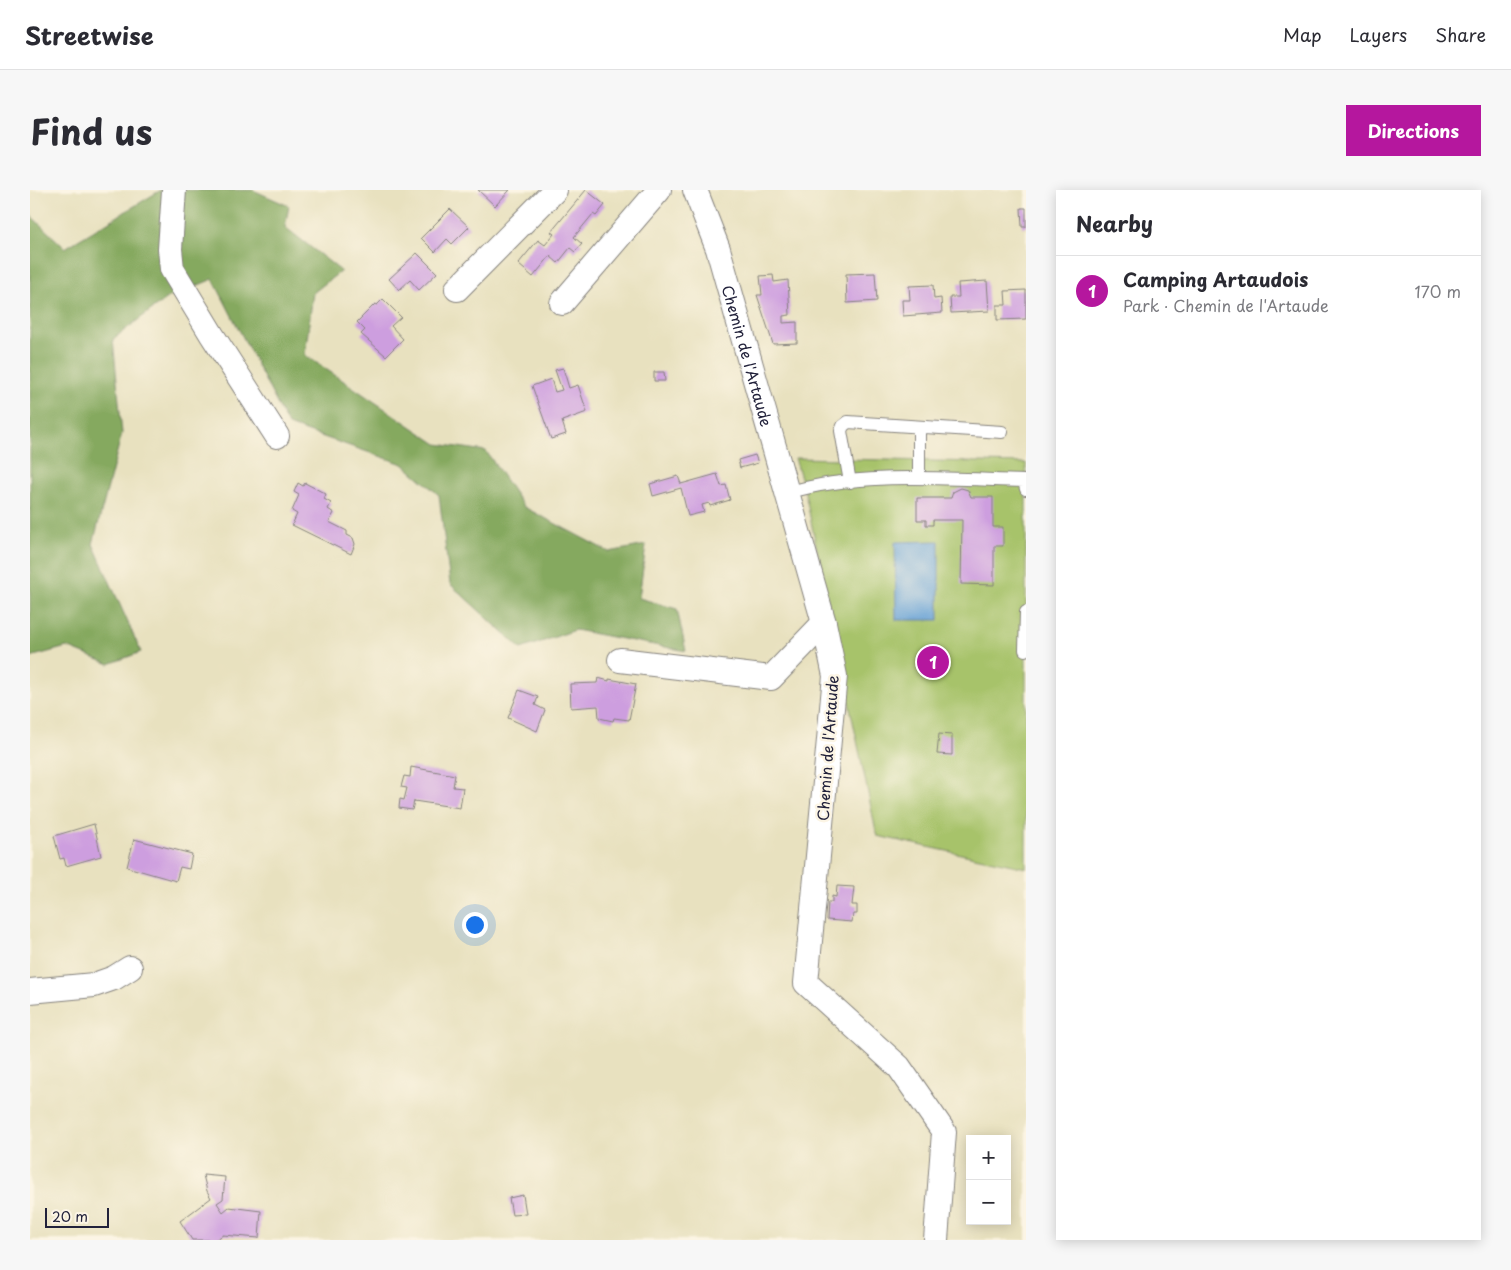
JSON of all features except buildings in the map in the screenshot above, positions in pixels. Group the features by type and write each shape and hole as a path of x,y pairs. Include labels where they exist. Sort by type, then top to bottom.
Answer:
{"street":[{"path":"174,190 170,249 172,269 277,436"},
{"path":"457,289 555,190"},
{"path":"562,303 659,190"},
{"name":"Chemin de l'Artaude","path":"694,190 718,249 824,623 835,676 806,983 899,1067 944,1132 936,1240"},
{"path":"620,660 771,678 824,623"},
{"path":"30,991 94,985 114,978 130,968"}],"lane":[{"path":"850,482 841,431 848,422 1002,432"},
{"path":"919,428 919,478"},
{"path":"787,493 804,488 850,482 919,478 1024,481 1026,489"},
{"path":"1025,650 1026,612"}],"green space":[{"path":"161,190 253,190 289,206 285,227 341,271 313,293 305,355 437,444 486,451 524,507 609,552 646,545 639,598 677,609 686,651 575,630 521,649 450,584 439,495 403,464 288,425 213,279 167,298 113,339 122,433 93,544 141,652 109,664 67,647 30,657 30,215 65,248"},
{"path":"795,458 1026,463 1026,868 877,836 804,488"}],"water":[{"path":"939,541 939,620 896,620 895,542"}],"place":[{"name":"Camping Artaudois","path":"933,662"}]}
